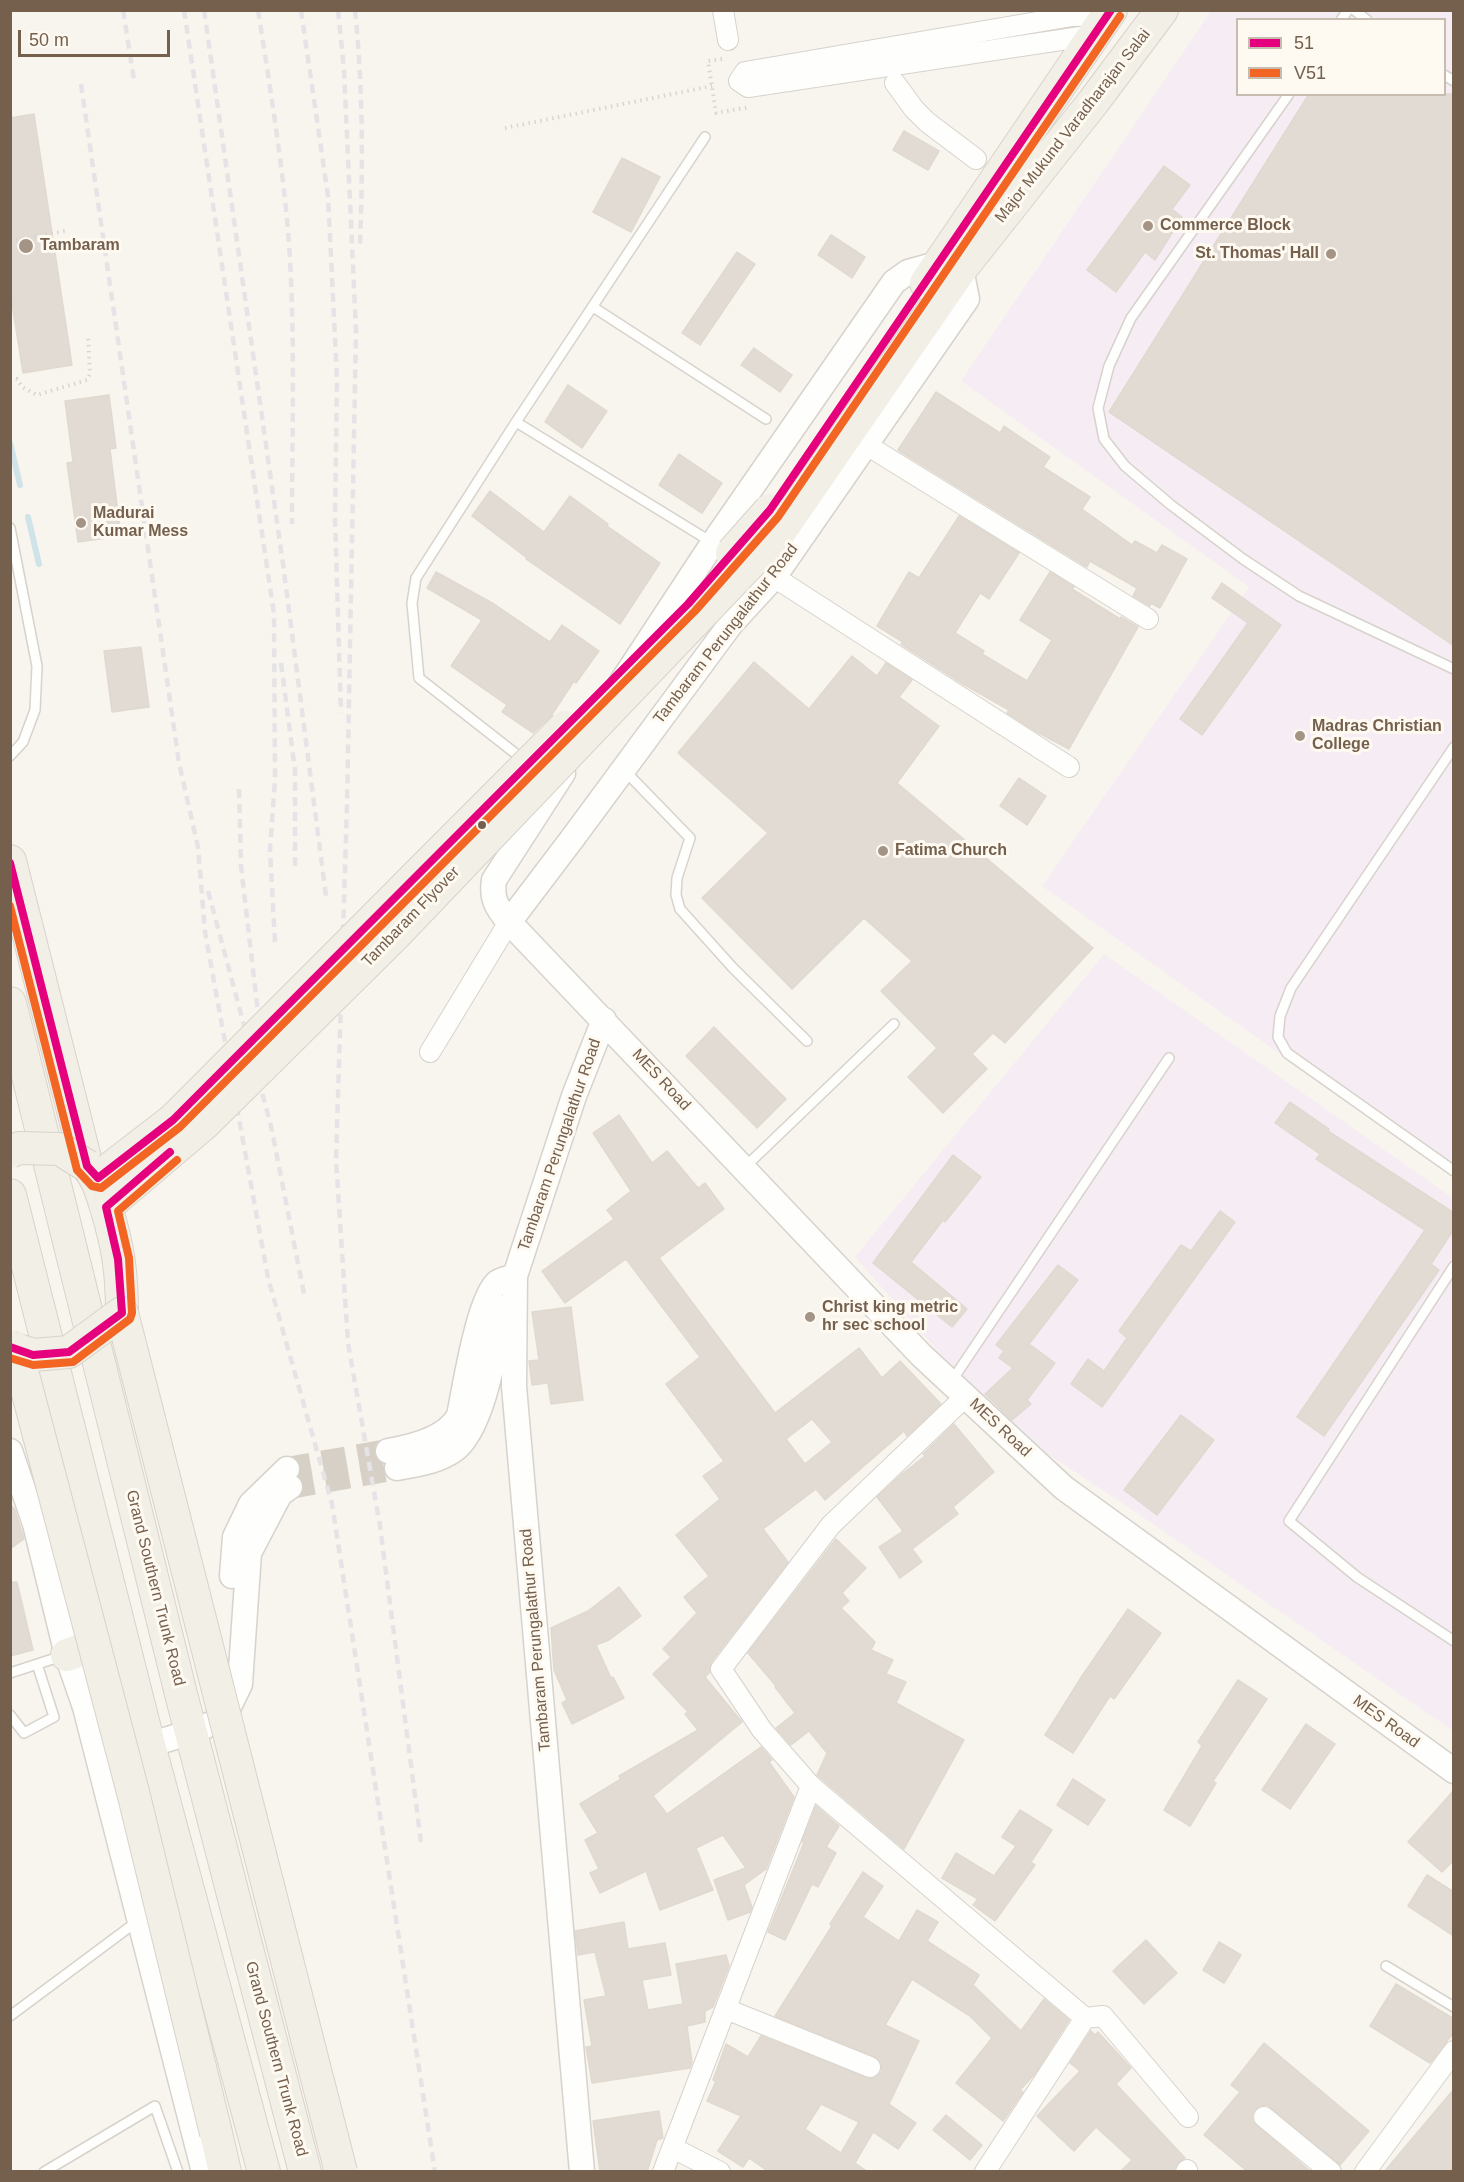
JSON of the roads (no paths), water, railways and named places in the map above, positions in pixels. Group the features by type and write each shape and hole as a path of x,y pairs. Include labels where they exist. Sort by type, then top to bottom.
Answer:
{"main road":[{"name":"Major Mukund Varadharajan Salai","path":"950,266 1094,101 1162,10"},
{"path":"950,266 1105,20"},
{"name":"Tambaram Flyover","path":"97,1183 173,1120 688,604 770,510 908,328 950,266"},
{"path":"10,861 97,1183 117,1241 122,1285 122,1313 341,2172"},
{"name":"Grand Southern Trunk Road","path":"10,1003 181,1694 305,2172"},
{"path":"10,1152 19,1148 60,1149 97,1183"},
{"path":"10,1195 149,1745 264,2172"},
{"path":"13,1347 33,1355 69,1352 122,1313"},
{"path":"13,1347 134,1796 225,2172"},
{"path":"67,1655 121,1635"}],"street":[{"path":"723,10 728,40"},
{"path":"1072,16 1105,20 748,87 739,81 745,72 1072,16"},
{"path":"895,83 927,123 976,159"},
{"path":"430,1052 509,922 496,906 492,893 494,880 712,543 894,282 908,272 950,266"},
{"name":"Tambaram Perungalathur Road","path":"582,2172 514,1386 515,1287 574,1096 604,1020 509,922 730,625 774,577 967,299 950,266"},
{"path":"865,444 1148,619"},
{"path":"774,577 1069,767"},
{"name":"MES Road","path":"604,1020 921,1355 1064,1488 1454,1771"},
{"path":"393,1459 437,1460 455,1449 469,1435 487,1384 503,1314 515,1287"},
{"path":"958,1389 831,1526 721,1669 762,1730 811,1786 1085,2018 1103,2016 1188,2117"},
{"path":"10,1451 35,1524 67,1655 85,1707 204,2172"},
{"path":"149,1745 223,1719 240,1684 249,1553 288,1478 251,1504 236,1537 232,1557 227,1669 222,1676 181,1694"},
{"path":"663,2172 811,1786"},
{"path":"726,2009 870,2067"},
{"path":"985,2172 1085,2018"},
{"path":"1365,2172 1454,2051"},
{"path":"1264,2117 1331,2172"},
{"path":"673,2148 720,2172"}],"lane":[{"path":"1288,96 1131,318 1109,366 1098,408 1104,439 1125,466 1163,499 1242,559 1299,596 1454,669"},
{"path":"555,785 419,678 412,603 416,578 516,422 705,137"},
{"path":"593,307 766,419"},
{"path":"516,422 712,543"},
{"path":"10,528 37,666 35,710 23,742 10,756"},
{"path":"1454,747 1291,988 1280,1016 1278,1037 1287,1053 1454,1171"},
{"path":"623,769 690,838 677,878 676,895 680,909 733,968 807,1041"},
{"path":"744,1168 894,1024"},
{"path":"958,1389 1169,1058"},
{"path":"1454,1266 1289,1521 1357,1577 1454,1641"},
{"path":"10,1673 67,1655"},
{"path":"10,1715 24,1733 54,1717 37,1664"},
{"path":"10,2016 141,1919"},
{"path":"1386,1966 1454,2007"},
{"path":"44,2172 155,2106 178,2172"}],"waterway":[{"path":"10,443 20,485"},
{"path":"28,517 39,564"}],"tunnel":[{"path":"287,1469 388,1451"},
{"path":"290,1487 397,1468"}],"railway":[{"path":"123,10 134,80"},
{"path":"184,10 274,614 275,780 270,850 275,943"},
{"path":"204,10 283,564 326,896"},
{"path":"258,10 281,167 290,256 293,371 292,524"},
{"path":"301,10 328,196 337,379 335,519 341,713"},
{"path":"338,10 344,70 356,331 347,805 336,1160 348,1343 380,1526 421,1842"},
{"path":"355,10 362,127 360,244"},
{"path":"81,84 179,763 198,847 205,932 268,1278 332,1504 435,2172"},
{"path":"281,663 295,770 295,866"},
{"path":"239,789 241,866 266,1082"},
{"path":"208,891 271,1126 304,1294"}],"place":[{"name":"Commerce Block","path":"1148,226"},
{"name":"Tambaram","path":"26,246"},
{"name":"St. Thomas' Hall","path":"1331,254"},
{"name":"Madurai Kumar Mess","path":"81,523"},
{"name":"Madras Christian College","path":"1300,736"},
{"name":"Fatima Church","path":"883,851"},
{"name":"Christ king metric hr sec school","path":"810,1317"}]}
